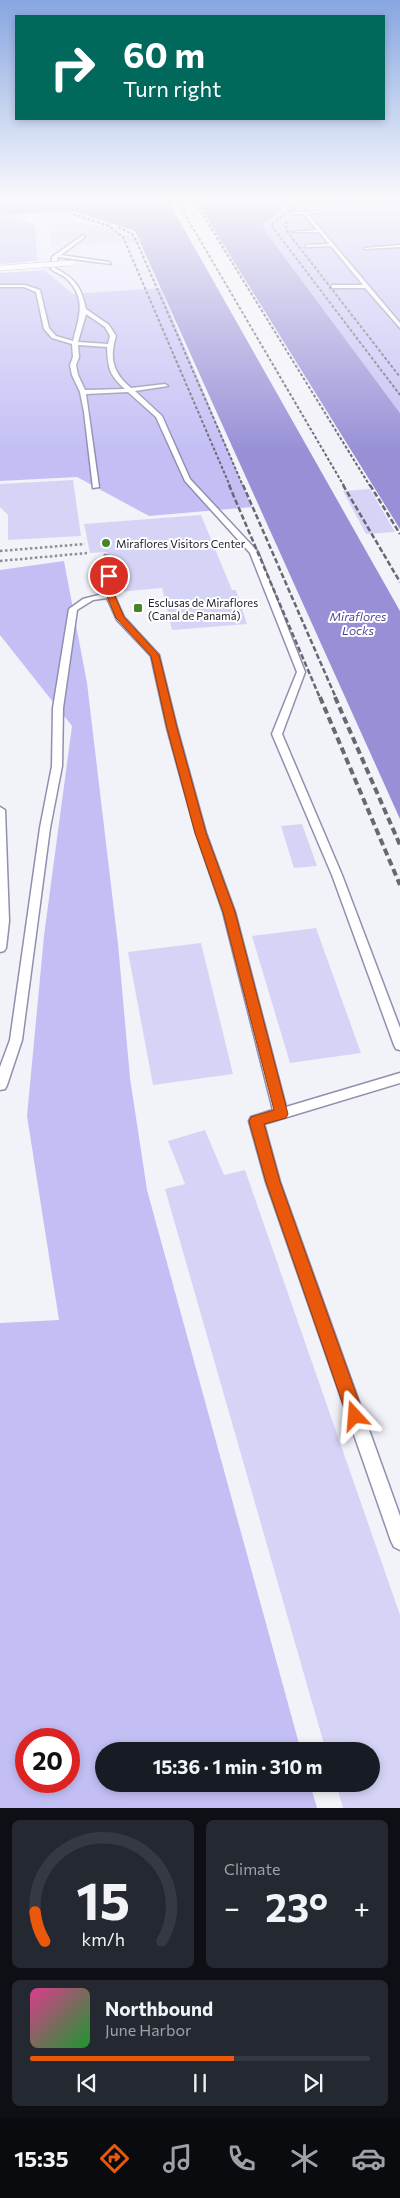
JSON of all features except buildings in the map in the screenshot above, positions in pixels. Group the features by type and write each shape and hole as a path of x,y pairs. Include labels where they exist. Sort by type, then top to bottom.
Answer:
{"lane":[{"path":"73,283 80,292 84,310 75,343 76,357 73,365 75,375 83,392 96,487"},
{"path":"366,283 400,326"},
{"path":"0,286 25,286 38,291 46,328 54,337 75,343 110,346"},
{"path":"332,288 368,286"},
{"path":"84,310 107,326 113,336 110,346 111,368 117,379 159,416 187,480 254,552 301,672 277,734 337,875 400,1045"},
{"path":"83,392 165,386"},
{"path":"108,556 110,594 125,625 155,655 172,728 201,833 229,912 281,1114"},
{"path":"0,1085 16,1040 19,1023 45,828 57,766 58,708 73,609 95,596 110,594"},
{"path":"0,810 3,921 0,948"},
{"path":"400,1078 256,1121 273,1182 400,1541"}],"path":[{"path":"0,552 85,544"},
{"path":"0,561 86,553"}],"shaded area":[{"path":"0,283 60,283 73,294 160,288 252,507 149,516 77,477 0,481"},
{"path":"60,283 158,283 160,288 73,294"},
{"path":"304,283 400,283 400,413"},
{"path":"64,561 87,683 118,944 130,1078 147,1190 299,1742 95,1742 95,1792 312,1792 317,1808 0,1808 0,1323 59,1320 27,1116 44,936 72,726 0,635 0,570"}],"water":[{"name":"Miraflores Locks","path":"159,283 215,283 400,611 400,819"},
{"path":"247,283 304,283 400,413 400,529"}],"railway":[{"path":"143,283 230,486"},
{"path":"155,283 243,486"},
{"path":"225,283 344,486"},
{"path":"245,283 370,486"},
{"path":"315,283 400,395"},
{"path":"327,283 400,377"},
{"path":"229,485 320,698"},
{"path":"243,485 336,698"},
{"path":"343,485 400,582"},
{"path":"370,485 400,534"},
{"path":"320,697 400,885"},
{"path":"335,697 400,845"}],"place":[{"name":"Miraflores Visitors Center","path":"106,543"},
{"name":"Esclusas de Miraflores (Canal de Panamá)","path":"138,608"}],"route":[{"path":"109,576 110,594 120,618 155,655 167,710 201,833 229,912 281,1114 256,1121 273,1182 355,1416"}]}
